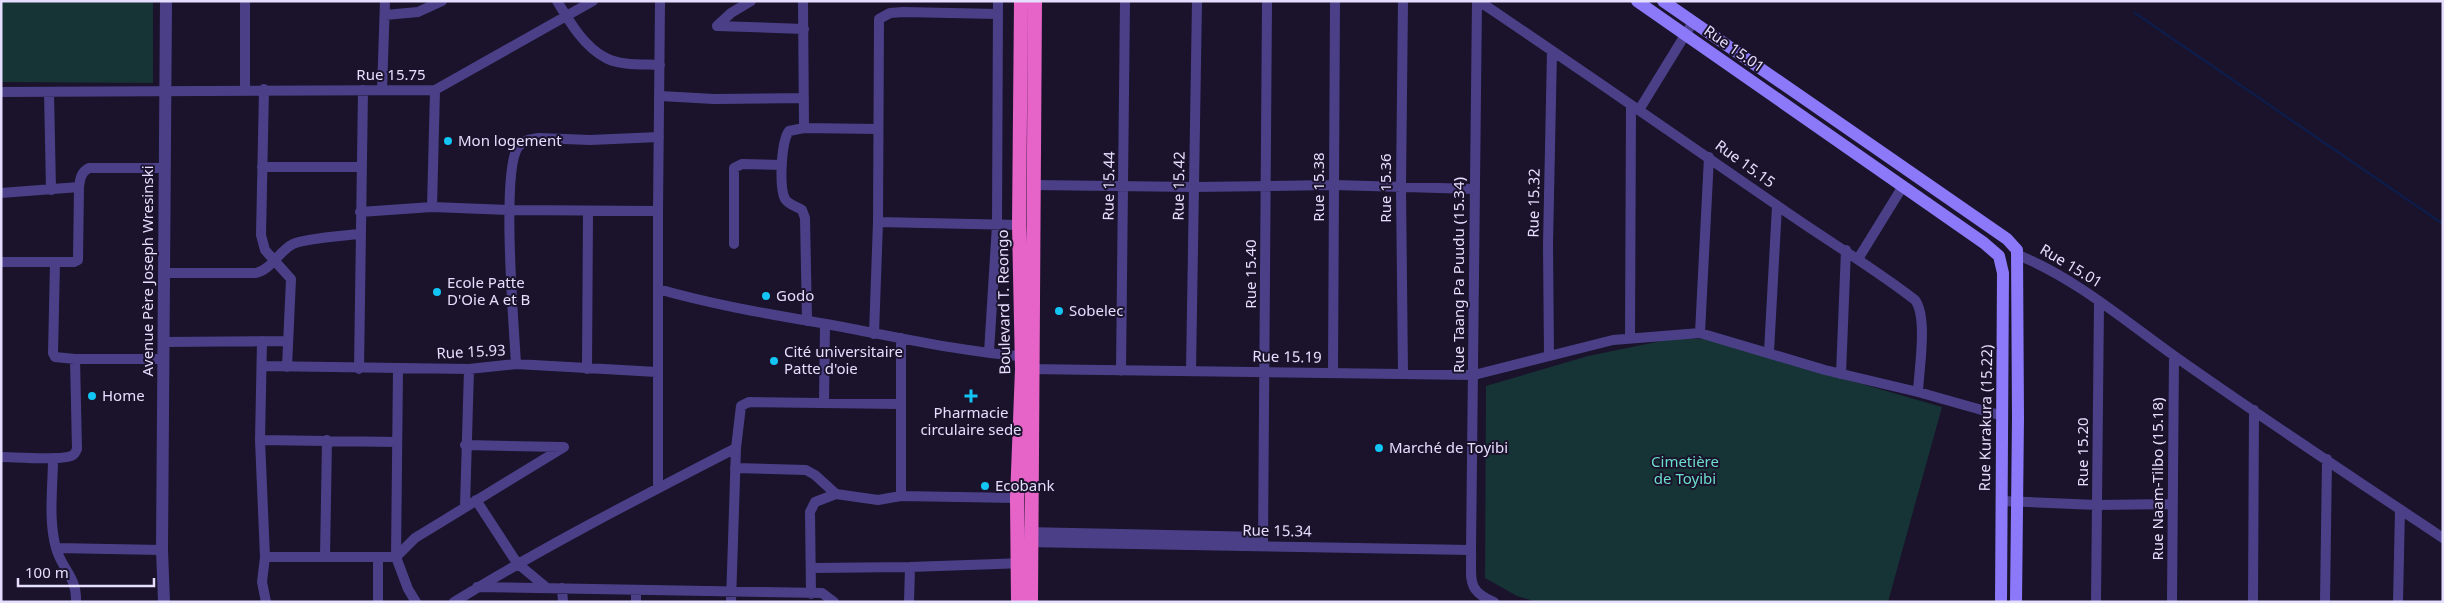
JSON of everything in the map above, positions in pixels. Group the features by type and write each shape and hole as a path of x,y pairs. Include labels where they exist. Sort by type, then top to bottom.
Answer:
{"highway":[{"name":"Boulevard T. Reongo","path":"1021,1 1019,225 1027,363 1016,498 1024,537"},
{"path":"1018,602 1024,563 1027,363 1033,185 1035,1"},
{"path":"1024,563 1031,602"}],"main road":[{"name":"Rue 15.01","path":"1637,1 1984,243"},
{"name":"Rue 15.01","path":"1662,1 2006,239 2014,245 2018,255"},
{"name":"Rue Kurakura (15.22)","path":"1984,243 1999,256 2003,273 2001,602"},
{"name":"Rue Kurakura (15.22)","path":"2016,602 2018,255"}],"street":[{"name":"Avenue Père Joseph Wresinski","path":"164,602 162,550 166,1"},
{"path":"245,1 245,89"},
{"path":"382,90 385,1"},
{"path":"385,15 418,12 434,7 442,1"},
{"path":"557,1 589,46 606,58 616,62 660,65"},
{"name":"Rue 15.75","path":"1,92 245,89 435,90 593,1"},
{"path":"658,487 660,1"},
{"path":"751,1 732,13 717,26 804,29"},
{"path":"803,1 804,128"},
{"path":"990,352 997,225 998,1"},
{"name":"Rue 15.44","path":"1121,371 1125,1"},
{"name":"Rue 15.42","path":"1191,371 1197,1"},
{"name":"Rue 15.40","path":"1263,542 1266,1"},
{"name":"Rue 15.38","path":"1334,373 1335,1"},
{"name":"Rue 15.36","path":"1402,1 1402,374"},
{"name":"Rue 15.15","path":"1478,1 1911,296 1919,305 1922,318 1918,392"},
{"name":"Rue Taang Pa Puudu (15.34)","path":"1471,550 1474,374 1474,189 1478,1"},
{"path":"874,334 878,222 879,19 890,14 903,12 998,14"},
{"path":"1630,338 1635,108 1693,22"},
{"name":"Rue 15.32","path":"1549,356 1548,244 1552,51"},
{"path":"264,89 261,235 265,250 291,279 287,367"},
{"path":"358,369 362,90"},
{"path":"432,207 435,90"},
{"path":"49,92 52,190"},
{"path":"660,96 714,99 804,98"},
{"path":"807,322 805,218 802,210 789,204 785,198 782,165 785,137 789,132 804,128 877,129"},
{"path":"516,364 509,210 514,154 524,142 538,138 590,140 659,137"},
{"path":"1700,333 1709,157"},
{"path":"734,244 734,168 742,164 782,165"},
{"path":"262,167 360,167"},
{"path":"1,262 74,262 79,256 79,188 80,178 84,170 89,168 165,168"},
{"path":"1033,185 1194,187 1334,185 1474,189"},
{"path":"1858,259 1903,186"},
{"path":"1,193 79,188"},
{"path":"1769,352 1777,206"},
{"path":"360,212 432,207 509,210 658,211"},
{"path":"587,369 588,211"},
{"path":"878,222 1019,225"},
{"path":"164,273 256,273 268,267 274,259 295,243 359,234"},
{"path":"1841,374 1846,250"},
{"name":"Rue 15.01","path":"2018,255 2050,270 2099,302 2174,356 2443,538"},
{"path":"55,262 53,353 55,357 75,359 163,359"},
{"name":"Rue 15.19","path":"658,289 710,303 807,322 990,352 1027,363 1121,371 1474,374 1630,338 1700,333 1841,374 1918,392 2003,416"},
{"name":"Rue 15.20","path":"2096,602 2099,302"},
{"path":"824,403 825,324"},
{"path":"901,338 901,496"},
{"path":"262,341 260,440 265,557 262,582 266,602"},
{"path":"164,342 288,341"},
{"name":"Rue Naam-Tilbo (15.18)","path":"2172,602 2174,356"},
{"path":"1,457 53,458 72,456 77,448 75,359"},
{"name":"Rue 15.93","path":"262,366 398,370 469,369 516,364 657,372"},
{"path":"465,507 469,369"},
{"path":"398,370 396,556 408,590 416,602"},
{"path":"730,597 736,448 739,411 745,403 901,404"},
{"path":"2253,602 2254,410"},
{"path":"260,440 397,442"},
{"path":"325,557 327,440"},
{"path":"265,557 396,556 415,538 564,447 466,445"},
{"path":"454,602 517,563 658,487 736,448"},
{"path":"53,458 52,523 56,548 74,582 76,602"},
{"path":"2325,602 2327,459"},
{"path":"735,468 806,470 815,475 836,494"},
{"path":"811,594 810,512 815,502 836,494 878,500 901,496 1016,498"},
{"path":"476,500 517,563 547,588"},
{"path":"2002,501 2097,505 2173,504"},
{"path":"2398,602 2400,509"},
{"name":"Rue 15.34","path":"1024,537 1263,542 1471,550"},
{"path":"56,548 162,550"},
{"path":"1471,550 1474,590 1480,596 1494,602"},
{"path":"378,557 378,602"},
{"path":"811,568 1024,563"},
{"path":"910,567 910,602"},
{"path":"477,587 636,590 730,597 822,593 834,602"},
{"path":"562,588 563,602"},
{"path":"636,590 636,602"}],"green space":[{"path":"1,1 153,1 153,83 1,82"},
{"name":"Cimetière de Toyibi","path":"1671,339 1706,339 1942,407 1888,602 1537,602 1517,596 1485,578 1486,386 1588,356"}],"waterway":[{"path":"2135,13 2443,224"}],"place":[{"name":"Mon logement","path":"448,141"},
{"name":"Ecole Patte D'Oie A et B","path":"437,292"},
{"name":"Godo","path":"766,296"},
{"name":"Sobelec","path":"1059,311"},
{"name":"Cité universitaire Patte d'oie","path":"774,361"},
{"name":"Home","path":"92,396"},
{"name":"Pharmacie circulaire sede","path":"971,396"},
{"name":"Marché de Toyibi","path":"1379,448"},
{"name":"Ecobank","path":"985,486"}]}
